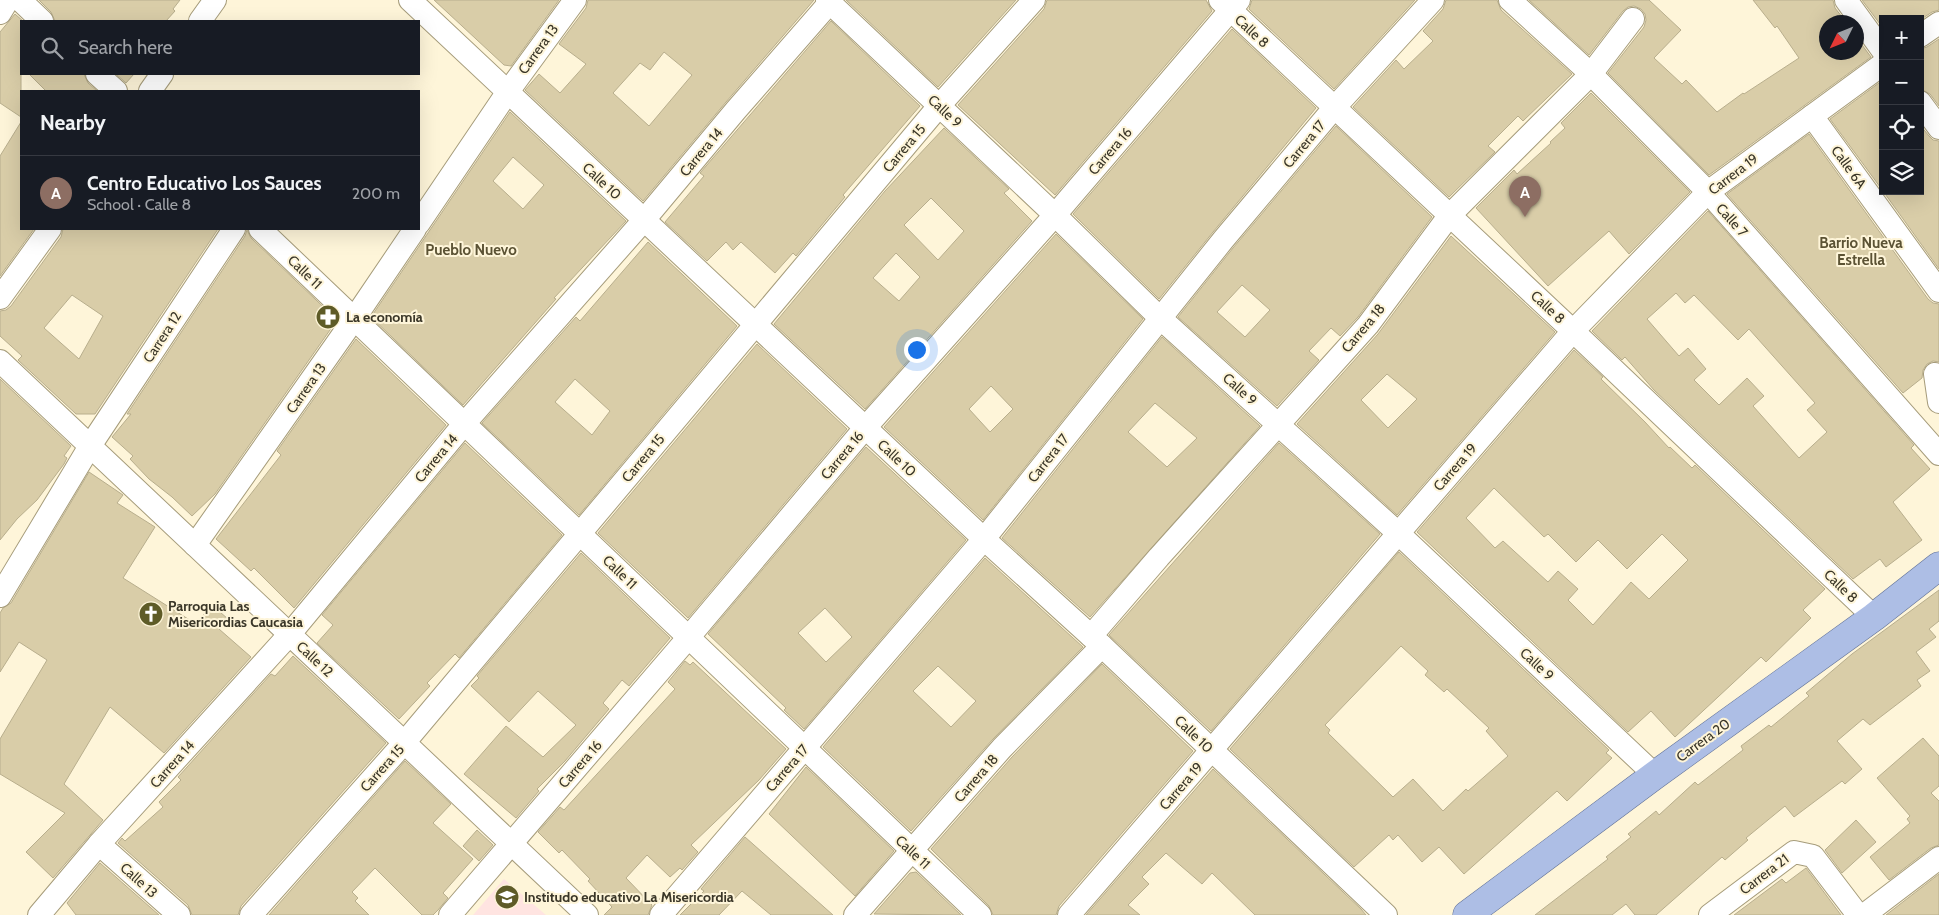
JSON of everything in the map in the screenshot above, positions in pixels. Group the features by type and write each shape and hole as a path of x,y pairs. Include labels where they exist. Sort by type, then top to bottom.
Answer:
{"main road":[{"name":"Carrera 20","path":"1467,915 1655,775 1874,617 1939,566"}],"street":[{"path":"0,13 8,0"},
{"path":"20,0 41,20"},
{"path":"201,20 215,0"},
{"name":"Calle 10","path":"410,0 865,428 1096,641 1386,915"},
{"name":"Carrera 13","path":"420,223 507,93 575,0"},
{"name":"Carrera 15","path":"250,915 404,743 939,106 1034,0"},
{"name":"Carrera 17","path":"661,915 984,539 1159,317 1334,108 1433,0"},
{"name":"Calle 7","path":"1510,0 1591,74 1708,192 1939,454"},
{"path":"1846,0 1879,45"},
{"name":"Calle 9","path":"830,1 1056,215 1159,317 1280,424 1655,775"},
{"name":"Carrera 14","path":"39,915 99,844 289,635 464,424 644,220 830,1"},
{"name":"Calle 8","path":"1230,3 1334,108 1573,330 1874,617"},
{"name":"Carrera 16","path":"450,915 865,428 1056,215 1230,3"},
{"name":"Carrera 18","path":"855,915 913,852 1096,641 1159,557 1368,325 1449,216 1591,74 1633,19"},
{"path":"1924,33 1939,23"},
{"name":"Carrera 19","path":"1069,915 1573,330 1708,192 1879,67"},
{"path":"98,75 115,90"},
{"path":"151,90 161,75"},
{"path":"1922,105 1939,128"},
{"name":"Calle 6A","path":"1812,116 1939,291"},
{"path":"0,298 49,230"},
{"name":"Carrera 12","path":"0,596 90,446 233,230"},
{"name":"Calle 11","path":"261,230 980,915"},
{"name":"Carrera 13","path":"195,545 414,230"},
{"name":"Calle 12","path":"0,362 587,915"},
{"path":"1935,374 1939,402"},
{"name":"Calle 13","path":"99,844 179,915"},
{"name":"Carrera 21","path":"1710,915 1794,852 1813,856 1858,915"},
{"path":"1864,915 1939,858"}],"shaded area":[{"name":"Institudo educativo La Misericordia","path":"504,879 546,915 473,915"}],"building":[{"path":"39,0 180,0 173,9 175,11 167,20 55,20 51,12"},
{"path":"434,0 559,0 511,66 504,65"},
{"path":"588,0 814,0 643,201 525,90 539,74 560,93 586,64 559,44 586,8","holes":["664,52 692,75 649,126 613,93 640,63 650,70"]},
{"path":"846,0 1016,0 938,87"},
{"path":"1047,0 1206,0 1212,11 1055,195 958,105 1044,9"},
{"path":"1252,0 1415,0 1334,89 1249,9"},
{"path":"1446,0 1497,0 1501,10 1572,74 1523,121 1518,116 1488,146 1495,152 1449,197 1353,107 1396,60 1404,69 1433,41 1423,31 1443,9"},
{"path":"1529,0 1649,0 1681,30 1654,58 1682,84 1686,80 1717,112 1743,93 1799,58 1777,26 1775,28 1753,0 1833,0 1835,8 1840,15 1819,15 1819,60 1864,60 1864,48 1871,57 1709,175 1608,73 1644,27 1645,14 1641,9 1634,6 1628,7 1623,11 1589,55"},
{"path":"1862,0 1939,0 1939,10 1924,17 1924,15 1879,15 1879,23"},
{"path":"15,14 22,20 20,20 20,116 0,103 0,32"},
{"path":"831,21 920,106 843,195 845,197 796,256 793,253 775,273 741,242 733,250 726,242 707,261 665,222 704,176 700,173"},
{"path":"1232,29 1316,108 1159,299 1073,214"},
{"path":"1939,39 1939,106 1930,94 1924,91 1924,48"},
{"path":"30,75 84,75 88,83 96,90 45,90"},
{"path":"117,75 133,75 126,83"},
{"path":"1879,83 1879,186 1830,119"},
{"path":"1591,93 1690,192 1629,254 1609,231 1548,286 1476,208 1514,170 1517,174 1551,143 1565,128 1561,123"},
{"path":"510,112 626,221 554,298 556,299 463,405 371,317","holes":["513,157 544,185 523,209 493,181"]},
{"path":"20,124 20,230 33,230 0,276 0,156"},
{"path":"1336,126 1432,217 1358,317 1340,336 1331,328 1309,351 1319,360 1277,406 1178,317 1233,248","holes":["1242,285 1270,310 1245,337 1217,312"]},
{"path":"944,128 1009,189 1004,193 1032,221 865,409 774,324 885,191","holes":["931,198 964,231 938,260 904,225","896,253 920,277 899,301 873,278"]},
{"path":"1924,130 1933,140 1939,141 1939,269 1886,195 1924,195"},
{"path":"1809,134 1928,299 1933,303 1939,304 1939,362 1933,361 1927,364 1923,370 1922,378 1903,393 1727,194"},
{"path":"1708,211 1914,445 1911,448 1930,469 1893,502 1922,540 1886,567 1880,559 1853,579 1654,390 1625,357 1622,360 1592,331","holes":["1676,293 1685,303 1694,295 1738,340 1749,329 1815,403 1807,410 1827,432 1799,458 1753,406 1764,396 1747,378 1719,405 1694,380 1706,369 1688,348 1679,356 1647,319"]},
{"path":"63,230 217,230 95,414 76,414 18,360 22,356 0,336 0,311 6,310 11,306 61,237","holes":["72,295 103,316 79,359 44,328"]},
{"path":"247,230 251,238 337,320 215,494 192,516 149,479 130,459 133,456 112,437 131,414 127,414 245,236"},
{"path":"1056,234 1143,319 983,520 884,427","holes":["991,386 1013,409 990,432 969,409"]},
{"path":"1451,236 1555,332 1397,515 1297,424 1378,334","holes":["1387,374 1417,399 1388,428 1361,400"]},
{"path":"648,242 737,326 579,515 482,423 576,317 580,321","holes":["575,379 610,411 592,435 555,402"]},
{"path":"1162,337 1260,426 1090,617 1002,538","holes":["1155,403 1197,438 1167,467 1128,432"]},
{"path":"356,339 446,425 294,608 254,568 251,571 216,539 281,455 277,451"},
{"path":"757,344 847,429 688,618 598,533"},
{"path":"1574,350 1603,377 1601,379 1669,448 1692,468 1695,465 1825,589 1803,610 1811,618 1766,662 1761,657 1675,737 1651,711 1628,732 1417,532","holes":["1494,488 1544,537 1548,534 1576,562 1598,540 1627,569 1662,534 1688,560 1649,599 1631,582 1593,625 1568,600 1578,589 1558,571 1548,582 1503,541 1495,548 1466,518"]},
{"path":"0,379 71,446 64,456 67,458 64,464 37,500 17,519 0,540"},
{"path":"465,443 562,535 459,658 455,654 427,683 430,686 399,719 317,643 333,625 322,615"},
{"path":"1279,443 1380,534 1211,731 1109,635"},
{"path":"866,447 966,540 804,729 784,710 786,708 708,634","holes":["825,608 852,637 826,662 798,633"]},
{"path":"89,472 123,495 117,503 155,527 123,578 196,624 212,605 228,619 219,629 251,657 164,753 110,707 64,784 103,820 53,878 26,852 65,813 0,774 0,739 47,660 19,642 0,672 0,613 3,608 11,603"},
{"path":"1399,552 1609,750 1606,753 1612,758 1567,801 1557,791 1464,874 1439,847 1422,862 1398,835 1393,840 1389,835 1354,867 1230,749","holes":["1401,646 1428,671 1425,675 1444,692 1447,689 1489,728 1486,731 1508,756 1468,791 1466,789 1443,811 1413,779 1393,797 1328,733 1330,730 1325,725"]},
{"path":"581,553 670,638 629,686 622,680 603,703 609,709 565,761 537,789 539,791 516,818 464,774 506,726 543,757 576,725 538,691 509,722 471,686 479,678 477,676"},
{"path":"985,558 1083,647 993,739 911,831 823,747","holes":["938,666 976,701 951,727 913,691"]},
{"path":"1939,590 1939,621 1929,629 1936,637 1916,652 1930,671 1917,680 1921,686 1870,725 1863,719 1837,741 1862,769 1845,784 1842,781 1794,817 1785,806 1746,838 1748,840 1725,860 1722,857 1656,915 1635,915 1626,904 1612,915 1535,915 1608,859 1606,857 1631,837 1628,834 1656,811 1659,815 1695,782 1698,785 1743,750 1741,746 1769,725 1771,727 1809,696 1806,693 1852,654"},
{"path":"293,656 386,743 241,906 238,915 192,915 188,905 118,843 122,838 125,841 163,807 159,802 181,780 178,777 271,674 275,676"},
{"path":"685,661 690,665 693,662 786,749 759,780 691,845 698,852 682,870 680,868 670,877 647,855 626,878 652,905 648,915 604,915 612,907 588,881 590,879 562,850 559,853 538,832 560,807 564,810 675,689 668,682"},
{"path":"1102,664 1193,751 1059,906 1056,915 993,915 989,906 931,849 1012,757"},
{"path":"1923,738 1939,756 1939,786 1931,793 1939,801 1939,845 1931,848 1889,880 1870,857 1910,823 1907,819 1910,816 1877,778"},
{"path":"405,761 451,804 433,823 473,859 443,893 448,898 438,910 433,915 422,915 375,868 352,892 358,898 355,901 369,915 269,915"},
{"path":"806,767 894,851 855,896 769,814"},
{"path":"1213,769 1366,915 1255,915 1212,873 1202,884 1166,853 1142,877 1149,884 1128,905 1140,915 1086,915"},
{"path":"1856,820 1876,842 1842,873 1825,850"},
{"path":"477,830 493,845 479,861 463,846"},
{"path":"745,837 833,915 771,915 742,891 719,915 680,915 704,891 701,889"},
{"path":"100,863 159,915 76,915 67,903"},
{"path":"1806,868 1841,915 1734,915 1782,879 1786,883"},
{"path":"916,872 961,915 874,914 910,873"},
{"path":"1939,874 1939,915 1886,915"}],"place":[{"name":"Centro Educativo Los Sauces","path":"1525,217"},
{"name":"La economía","path":"328,317"},
{"name":"Parroquia Las Misericordias Caucasia","path":"151,614"},
{"name":"Institudo educativo La Misericordia","path":"507,897"}],"district":[{"name":"Pueblo Nuevo","path":"471,250"},
{"name":"Barrio Nueva Estrella","path":"1861,252"}]}
